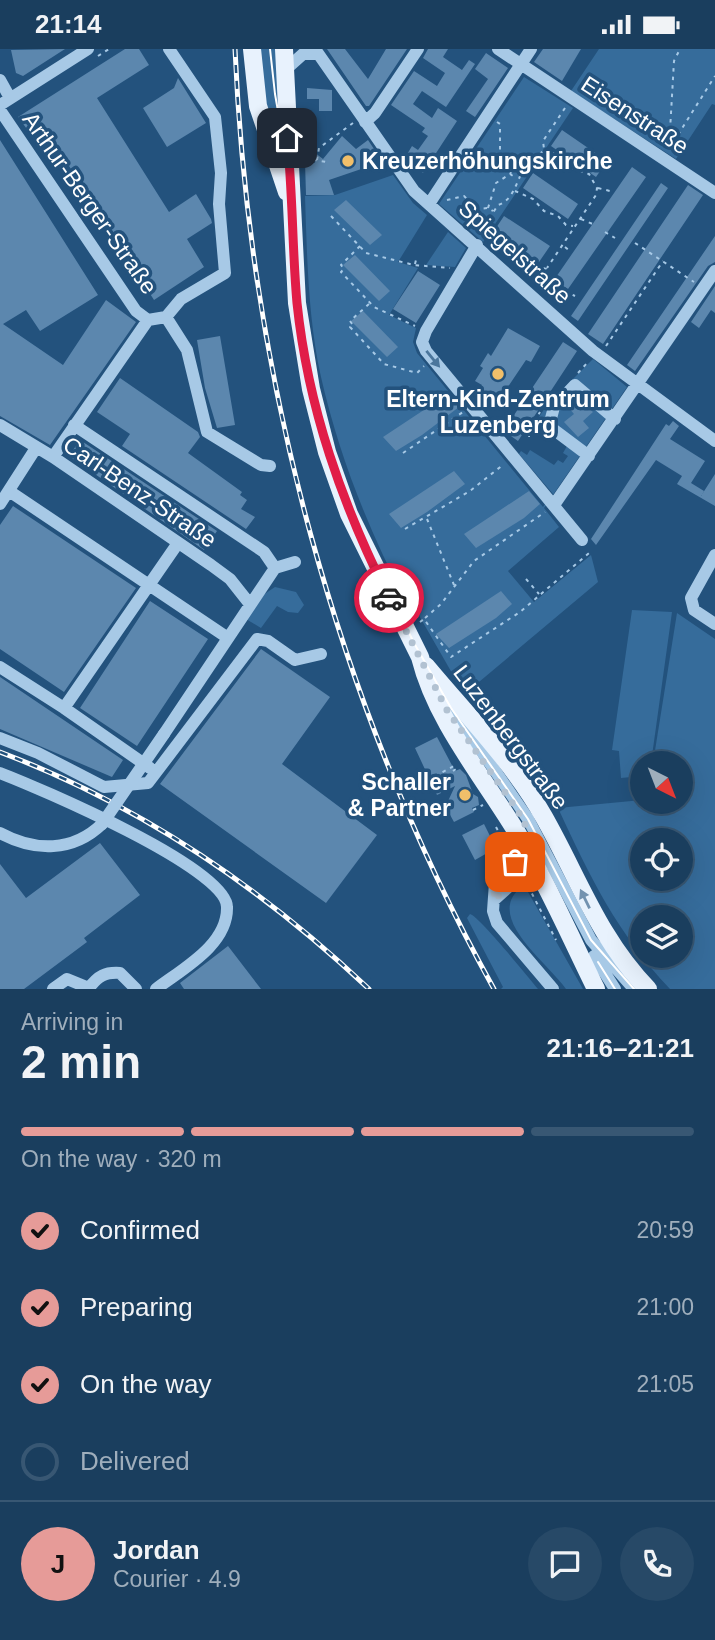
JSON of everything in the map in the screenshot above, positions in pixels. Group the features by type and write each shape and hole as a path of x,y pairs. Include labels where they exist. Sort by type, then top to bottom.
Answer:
{"main road":[{"name":"Luzenbergstraße","path":"252,49 258,106 293,208"},
{"name":"Luzenbergstraße","path":"284,49 297,303 318,421 349,514 420,657 523,785 538,860 596,989"},
{"name":"Luzenbergstraße","path":"420,657 425,679 449,724 538,860 648,989"}],"street":[{"path":"0,80 5,101 88,49"},
{"path":"148,320 166,317 181,299 225,273 219,204 221,173 215,117 169,49"},
{"path":"359,122 374,113 418,49"},
{"name":"Eisenstraße","path":"498,49 715,193"},
{"path":"429,204 531,49"},
{"name":"Spiegelstraße","path":"284,71 303,54 316,52 359,122 414,191 599,355 715,441"},
{"name":"Arthur-Berger-Straße","path":"0,110 136,311 148,320 53,457"},
{"path":"477,245 422,342 433,359 582,540"},
{"path":"554,505 715,271"},
{"path":"166,317 187,350 207,432 261,465 270,466"},
{"path":"589,456 549,425 554,407 575,384 615,419"},
{"name":"Carl-Benz-Straße","path":"0,425 53,457 230,579 249,603"},
{"path":"74,425 264,552 275,568"},
{"path":"0,504 36,448"},
{"path":"9,491 148,583 225,643"},
{"path":"64,708 178,543"},
{"path":"715,555 691,599 694,610 715,624"},
{"path":"4,835 39,846 56,847 90,836 133,782 249,603 275,568 295,562"},
{"path":"0,738 38,753 103,787 148,783 257,639 268,641 295,660 321,654"},
{"path":"0,667 157,772"},
{"path":"0,773 96,814 185,864 221,889 226,896 228,910 211,947 156,989"},
{"path":"538,860 495,883 494,914 499,926 553,989"},
{"path":"538,860 615,989"},
{"path":"538,860 591,940 634,989"},
{"path":"582,960 596,971 606,989"},
{"path":"53,989 67,979 89,989 96,979 107,972 120,973 136,989"}],"path":[{"path":"680,49 674,61 669,150 715,76"},
{"path":"571,98 543,141 544,149 536,160 527,163 517,178 515,191 507,202 498,205 485,225 487,232 515,254 521,254 534,265 546,269 554,286 575,296"},
{"path":"488,115 500,124 500,152 515,165 510,174 496,183 488,208"},
{"path":"317,160 319,148 359,122"},
{"path":"321,140 324,144"},
{"path":"544,149 565,159 572,168 589,174 597,188 596,195 564,246 546,269"},
{"path":"301,157 326,162"},
{"path":"510,174 517,178"},
{"path":"597,188 610,191"},
{"path":"515,191 533,199 544,211 558,216 566,225 575,226"},
{"path":"429,204 464,196 477,209 488,208 494,212"},
{"path":"585,212 587,219"},
{"path":"331,216 366,253 414,265 454,268 459,275"},
{"path":"580,219 587,219 595,225"},
{"path":"606,232 615,238"},
{"path":"635,243 704,289"},
{"path":"564,246 570,251"},
{"path":"360,247 341,265 344,269 341,272 370,303 426,331"},
{"path":"414,265 417,256"},
{"path":"599,355 663,261"},
{"path":"370,303 350,321 353,325 350,327 384,364 417,373 433,359"},
{"path":"405,321 406,317"},
{"path":"403,453 472,405"},
{"path":"405,529 470,491 513,457"},
{"path":"418,631 407,608 412,607 420,622 455,586 474,561 554,505"},
{"path":"426,518 455,586"},
{"path":"424,619 451,657 520,612 589,553 582,540"},
{"path":"526,579 540,595"},
{"path":"420,784 454,766 456,769 453,771"},
{"path":"473,810 484,804"},
{"path":"495,826 507,847 538,860 562,949"}],"shaded area":[{"path":"259,49 278,49 279,108 271,112 262,91"},
{"path":"599,49 715,49 715,105 712,104 676,159 571,91"},
{"path":"524,77 573,108 483,242 439,204"},
{"path":"393,175 413,203 427,215 398,262 418,268 389,315 416,328 413,342 417,353 543,507 553,494 519,454 521,451 527,455 530,450 554,465 558,460 563,463 568,456 563,453 567,446 535,423 547,405 593,359 627,387 544,508 559,527 508,571 534,602 591,555 598,582 467,692 456,680 413,605 405,600 367,519 328,406 313,332 305,196 335,195"},
{"path":"448,232 466,248 455,267 426,265"},
{"path":"275,587 296,592 304,605 298,613 288,612 277,606 261,628 246,619 263,595"},
{"path":"632,610 672,612 653,751 630,751 630,777 621,778 619,751 612,750"},
{"path":"677,613 715,639 715,989 670,989 651,968 693,968 693,905 630,905 630,940 606,903 558,808 630,801 630,814 693,814 693,751 655,751"},
{"path":"524,885 583,989 566,989 521,938 513,924 510,910 513,897"},
{"path":"470,914 493,935 538,989 501,989 503,987 467,918"}],"building":[{"path":"65,49 23,76 16,73 11,50"},
{"path":"125,49 139,49 149,65 97,98 169,212 196,194 212,223 187,239 204,267 154,300 50,136 38,144 18,117"},
{"path":"327,49 345,49 368,79 386,49 407,49 369,106 366,106"},
{"path":"428,49 448,49 443,57 462,70 469,60 475,64 446,107 422,91 413,104 432,118 438,108 457,121 423,173 409,163 412,159 406,156 412,146 418,150 428,136 422,132 425,128 391,105 414,71 437,86 445,73 423,58"},
{"path":"543,49 581,49 562,81 534,62"},
{"path":"486,53 508,68 475,117 466,111 488,79 475,69"},
{"path":"178,78 206,123 167,147 143,108 174,88"},
{"path":"307,88 332,90 332,111 319,111 319,99 307,99"},
{"path":"562,130 607,161 596,177 551,146"},
{"path":"342,136 356,149 368,140 374,149 364,156 373,165 329,180 334,195 306,195 305,162 315,163 305,145 323,159"},
{"path":"0,140 98,295 40,331 26,310 3,324 63,365 106,300 136,322 50,445 0,416"},
{"path":"632,167 646,177 568,289 554,280"},
{"path":"533,173 578,204 568,219 523,188"},
{"path":"661,183 668,188 578,321 571,316"},
{"path":"688,185 703,195 603,344 588,334"},
{"path":"346,200 382,235 370,245 334,210"},
{"path":"504,216 550,246 539,262 494,231"},
{"path":"715,236 715,262 708,266 635,371 627,365"},
{"path":"355,255 390,291 379,301 343,265"},
{"path":"418,271 440,285 416,323 393,309"},
{"path":"715,286 715,313 711,310 699,328 691,322"},
{"path":"363,311 398,347 387,357 351,321"},
{"name":"Eltern-Kind-Zentrum Luzenberg","path":"508,328 540,346 531,362 526,360 501,397 498,396 495,401 479,390 482,385 475,381 488,353 491,356"},
{"path":"220,336 235,425 217,428 205,388 197,340"},
{"path":"563,342 577,351 518,441 508,434 510,431 506,427"},
{"path":"120,378 198,432 200,437 188,453 242,492 240,495 247,500 241,509 255,517 246,529 122,446 130,434 97,412"},
{"path":"448,394 459,407 422,435 396,451 383,437"},
{"path":"577,398 593,412 583,421 589,428 578,437 564,422 574,414 568,407"},
{"path":"673,421 679,426 670,439 705,461 691,483 704,491 701,496 715,474 715,506 677,484 682,476 656,460 596,545 591,539 666,424 669,426"},
{"path":"80,440 217,531 204,550 69,456"},
{"path":"454,471 465,484 427,512 401,528 389,514"},
{"path":"529,491 540,504 524,518 476,548 464,534"},
{"path":"13,506 136,588 64,692 0,649 0,525"},
{"path":"501,591 512,604 496,618 449,648 436,634"},
{"path":"150,601 208,639 137,746 80,708"},
{"path":"261,649 330,697 282,764 377,835 326,903 160,784"},
{"path":"0,677 123,760 112,777 0,729"},
{"path":"437,737 455,771 460,769 466,775 473,794 478,797 479,805 472,808 474,812 454,822 449,813 443,812 455,786 437,795 415,748"},
{"path":"484,824 496,848 475,860 462,835"},
{"path":"100,843 140,895 84,938 87,942 24,989 0,989 0,864 26,898"},
{"path":"228,946 261,989 184,989 180,983"}],"tram line":[{"path":"270,49 293,197 299,303 307,357 329,451 352,515 414,643 451,708 528,819 591,940 634,989"},
{"path":"598,962 615,989"}],"railway":[{"path":"235,49 244,171 259,293 281,414 310,534 346,652 389,768 438,880 494,989"},
{"path":"0,752 102,797 196,852 285,916 369,989"}],"way so far":[{"path":"389,598 447,710 518,811 545,863 514,881 494,900 495,883 515,862"}],"place":[{"name":"Kreuzerhöhungskirche","path":"348,161"},
{"name":"Eltern-Kind-Zentrum Luzenberg","path":"498,374"},
{"name":"Schaller & Partner","path":"465,795"}],"route":[{"path":"287,138 297,303 311,389 323,437 349,514 389,598"}]}
